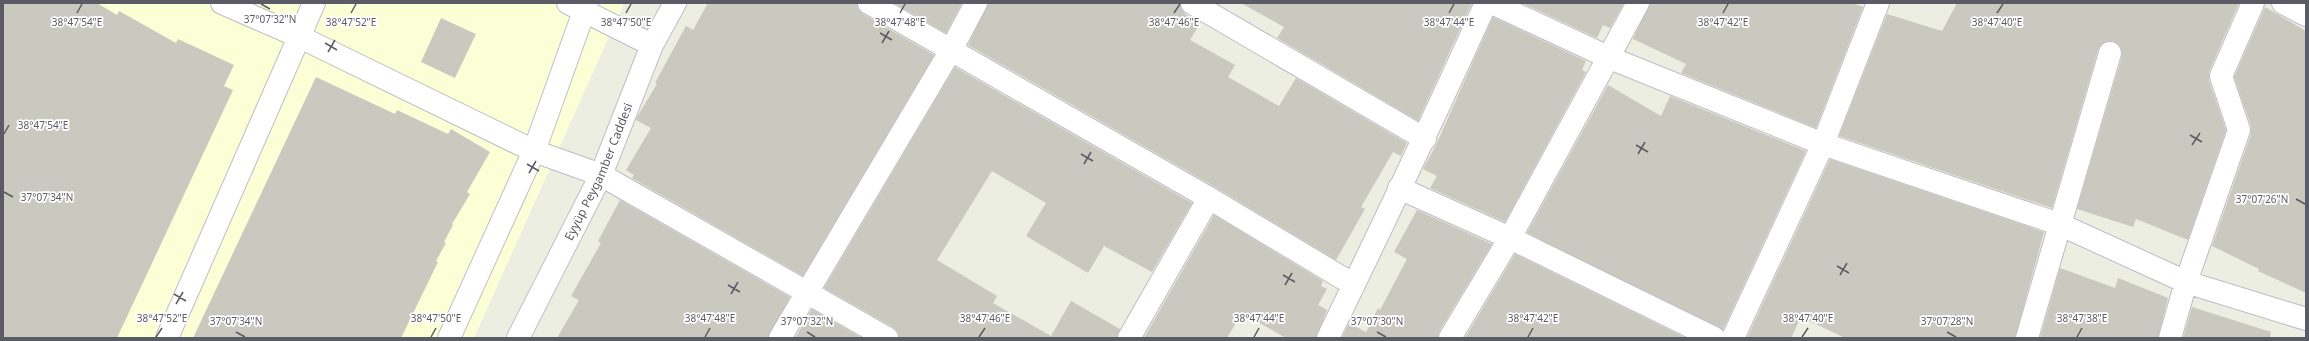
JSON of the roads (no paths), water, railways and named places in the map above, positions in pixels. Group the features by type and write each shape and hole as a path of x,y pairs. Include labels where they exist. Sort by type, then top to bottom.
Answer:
{"street":[{"path":"222,3 300,37 534,151 601,175 809,292 887,338"},
{"path":"167,338 314,3"},
{"name":"Eyyüp Peygamber Caddesi","path":"518,338 601,175 652,45 675,3"},
{"path":"869,3 1209,198 1354,285"},
{"path":"780,338 809,292 839,236 951,50 976,3"},
{"path":"1192,3 1425,139"},
{"path":"1328,338 1364,267 1399,188 1425,139 1486,3"},
{"path":"1492,3 1610,58 1823,144 2059,224 2186,282 2306,319"},
{"path":"1450,338 1510,238 1610,58 1638,3"},
{"path":"1733,338 1823,144 1878,3"},
{"path":"2170,338 2186,282 2239,130 2221,76 2253,3"},
{"path":"2283,3 2306,15"},
{"path":"449,338 534,151 580,6 652,45"},
{"path":"2027,338 2110,53"},
{"path":"1399,188 1510,238 1714,338"},
{"path":"1130,338 1209,198"}]}
